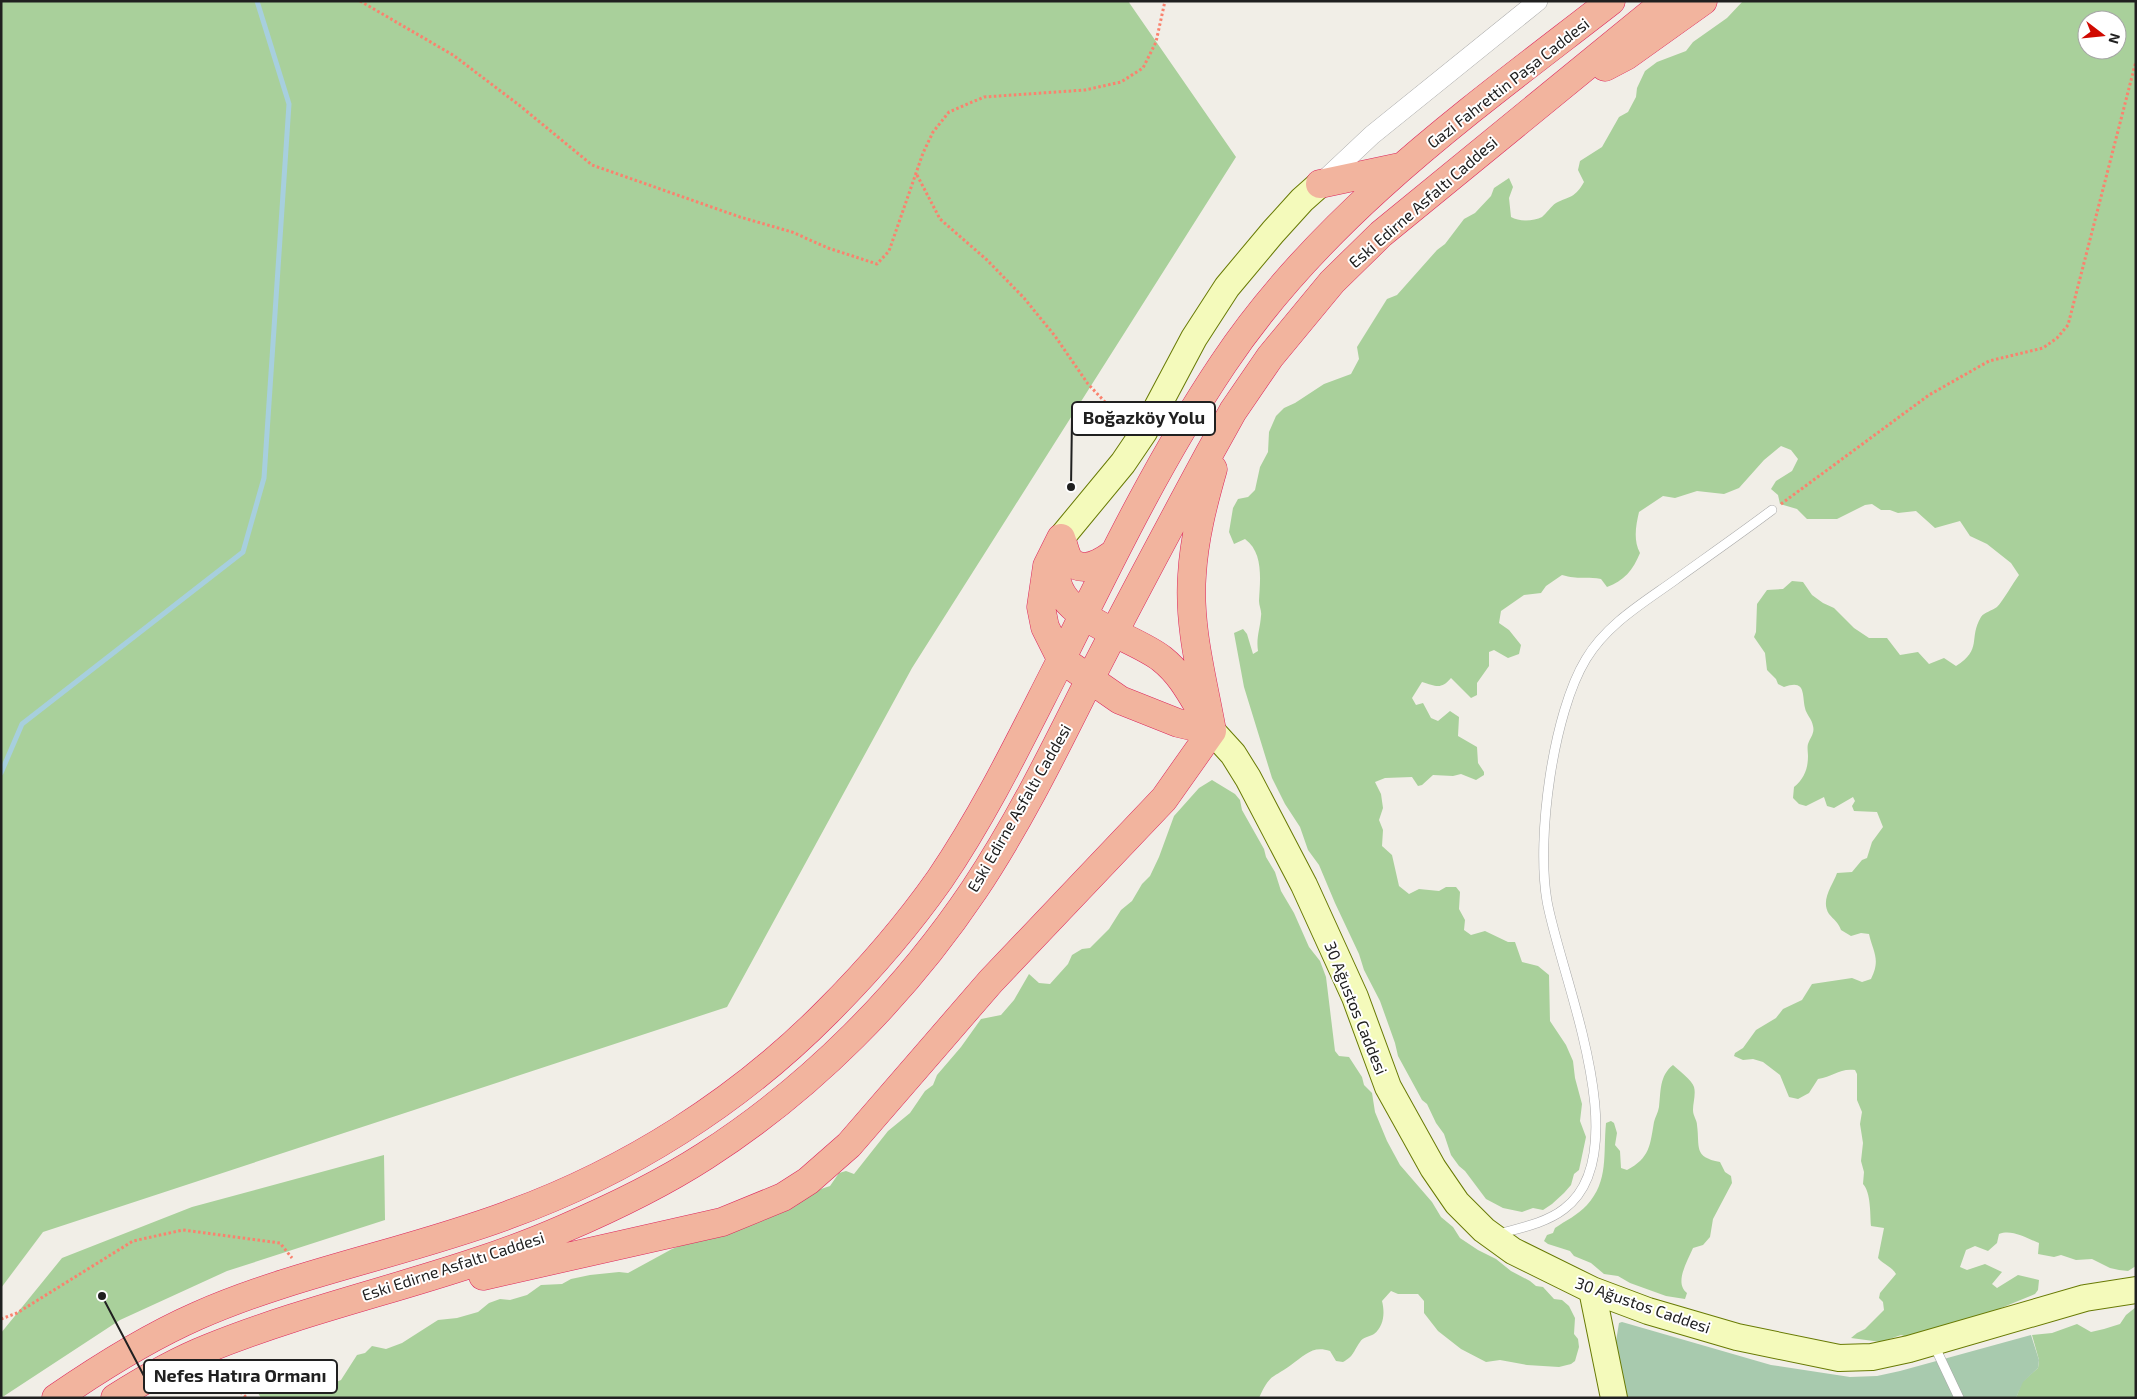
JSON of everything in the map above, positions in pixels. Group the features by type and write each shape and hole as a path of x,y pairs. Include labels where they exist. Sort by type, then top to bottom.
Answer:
{"highway":[{"name":"Gazi Fahrettin Paşa Caddesi","path":"1404,166 1611,1"},
{"name":"Gazi Fahrettin Paşa Caddesi","path":"1552,93 1666,1"},
{"path":"1552,93 1626,56 1704,1"},
{"name":"Eski Edirne Asfaltı Caddesi","path":"115,1398 171,1366 206,1349 298,1315 516,1248 613,1207 658,1184 704,1157 752,1124 797,1087 849,1039 913,971 975,889 1020,812 1232,411 1270,357 1332,282 1381,234 1552,93"},
{"path":"1320,184 1404,166"},
{"name":"Eski Edirne Asfaltı Caddesi","path":"56,1398 132,1348 192,1318 243,1298 307,1277 508,1216 579,1187 653,1147 699,1118 776,1059 826,1013 872,963 903,927 939,880 998,782 1167,453 1247,329 1279,288 1311,252 1367,198 1404,166"},
{"path":"348,1301 424,1292 510,1270 694,1230 753,1210 783,1197 808,1181 849,1145 1017,952 1164,799 1212,731 1193,621 1192,576 1196,539 1203,505 1215,460 1232,411"},
{"path":"1062,538 1056,574 1059,587 1067,599 1083,616 1160,657 1174,669 1187,686 1212,731"},
{"path":"1062,538 1047,566 1041,607 1045,627 1061,659 1089,681 1120,700 1178,723 1212,731"},
{"path":"1062,538 1069,560 1077,566 1087,567 1102,563 1114,554"}],"main road":[{"path":"1062,538 1123,463 1144,432 1194,338 1227,287 1273,232 1302,200 1320,184"},
{"name":"30 Ağustos Caddesi","path":"1212,731 1233,754 1248,778 1304,885 1355,997 1388,1087 1433,1168 1458,1203 1492,1236 1513,1252 1592,1290 1648,1311 1737,1337 1839,1358 1872,1357 1933,1342 2086,1298 2136,1290"},
{"path":"1592,1290 1614,1398"}],"street":[{"path":"1320,184 1372,135 1538,1"}],"lane":[{"path":"1492,1236 1526,1226 1564,1209 1580,1193 1590,1175 1596,1148 1595,1097 1581,1031 1547,901 1543,863 1544,832 1550,780 1566,705 1586,658 1617,621 1772,510"},
{"path":"1933,1342 1959,1398"}],"path":[{"path":"360,1 453,55 592,164 740,217 792,232 828,248 876,264 889,251 933,132 949,112 984,97 1085,90 1121,82 1143,68 1156,42 1165,1"},
{"path":"1772,510 1929,395 1989,362 2043,348 2057,338 2068,325 2136,61"},
{"path":"916,175 940,219 987,260 1024,298 1055,336 1088,384 1121,420 1144,432"},
{"path":"1,1319 17,1313 133,1242 183,1230 280,1243 307,1277"},
{"path":"171,1366 202,1380 237,1390 247,1398"}],"green space":[{"path":"1,1 1128,1 1236,157 912,668 727,1007 43,1232 1,1288"},
{"path":"1743,1 2136,1 2136,1266 2128,1271 2119,1270 2110,1268 2092,1259 2076,1260 2061,1255 2054,1257 2038,1254 2039,1243 2014,1233 1999,1234 1997,1243 1988,1251 1975,1246 1966,1250 1960,1267 1967,1270 1985,1264 2002,1272 1992,1284 1997,1288 2018,1275 2039,1280 2038,1290 2035,1294 2001,1308 1995,1313 1915,1339 1901,1335 1881,1342 1851,1338 1865,1329 1884,1310 1883,1302 1879,1298 1880,1293 1896,1274 1878,1258 1884,1228 1871,1226 1869,1198 1863,1184 1864,1172 1861,1161 1863,1143 1860,1124 1862,1112 1857,1100 1857,1074 1855,1070 1840,1071 1818,1079 1809,1093 1798,1099 1789,1097 1780,1075 1763,1062 1753,1059 1743,1060 1734,1056 1735,1053 1743,1048 1756,1030 1776,1018 1783,1009 1802,1000 1812,984 1852,978 1862,982 1871,979 1876,961 1869,934 1861,933 1851,936 1841,930 1829,914 1826,903 1828,893 1837,873 1852,872 1862,860 1867,858 1872,842 1883,827 1877,812 1854,811 1852,806 1855,801 1853,797 1834,808 1827,806 1824,797 1806,806 1799,804 1793,798 1794,787 1803,777 1806,769 1808,745 1813,733 1813,726 1806,710 1800,686 1791,685 1784,687 1778,684 1776,679 1767,670 1765,653 1754,637 1756,632 1757,604 1767,590 1783,589 1792,581 1803,582 1812,595 1834,608 1854,628 1869,638 1887,638 1900,655 1918,652 1929,664 1944,658 1956,666 1964,660 1972,649 1975,632 1981,617 1997,607 2019,575 2011,563 1987,544 1970,536 1960,521 1935,528 1916,511 1898,513 1890,510 1881,510 1872,504 1865,505 1837,519 1807,519 1797,509 1780,504 1778,495 1771,489 1776,481 1792,471 1798,459 1791,450 1781,446 1764,460 1739,488 1724,494 1697,491 1675,498 1663,496 1639,512 1636,538 1640,553 1631,570 1618,582 1607,587 1601,579 1562,575 1546,586 1541,593 1524,595 1501,611 1499,623 1509,630 1521,645 1519,654 1508,658 1494,650 1489,652 1489,666 1477,683 1477,695 1471,698 1451,678 1441,686 1422,682 1412,698 1416,705 1423,703 1431,718 1438,721 1450,711 1459,717 1458,736 1477,747 1478,763 1484,775 1476,780 1461,774 1453,776 1433,775 1422,785 1418,786 1412,777 1385,778 1375,782 1381,794 1383,808 1379,820 1383,830 1382,846 1392,855 1399,886 1409,894 1419,889 1439,891 1446,887 1456,887 1460,892 1459,909 1465,920 1464,930 1471,935 1485,931 1508,942 1515,942 1522,962 1538,966 1549,975 1550,1021 1566,1045 1573,1061 1575,1078 1582,1104 1580,1121 1586,1137 1579,1170 1574,1174 1571,1185 1552,1204 1543,1210 1533,1208 1522,1212 1503,1208 1486,1199 1459,1166 1451,1155 1444,1134 1436,1123 1427,1104 1422,1100 1398,1056 1380,1001 1364,970 1359,954 1319,865 1308,850 1300,827 1285,804 1272,778 1244,687 1234,633 1243,629 1247,634 1253,654 1258,651 1261,614 1259,601 1260,567 1251,545 1245,539 1234,544 1229,532 1233,508 1238,499 1248,497 1255,490 1260,467 1268,452 1269,432 1276,416 1284,408 1324,384 1351,374 1359,359 1357,347 1387,299 1397,295 1437,250 1445,244 1464,219 1475,213 1491,196 1494,188 1509,178 1513,187 1509,198 1511,217 1522,220 1542,217 1556,203 1575,194 1584,182 1578,170 1580,161 1602,147 1619,117 1628,112 1636,97 1637,88 1645,71 1657,62 1686,51 1693,42 1727,18"},
{"path":"1212,780 1235,794 1240,800 1242,810 1275,872 1281,891 1294,913 1309,947 1320,961 1326,977 1335,1051 1339,1056 1349,1057 1362,1077 1364,1085 1372,1093 1375,1112 1387,1141 1400,1165 1432,1202 1441,1217 1453,1227 1460,1238 1536,1286 1543,1287 1554,1299 1562,1300 1569,1306 1575,1318 1574,1334 1578,1339 1579,1347 1575,1361 1571,1364 1559,1367 1527,1365 1500,1360 1486,1362 1461,1349 1438,1331 1424,1313 1424,1301 1418,1294 1398,1294 1391,1291 1382,1301 1383,1315 1380,1327 1374,1334 1361,1340 1349,1358 1343,1362 1336,1361 1330,1351 1324,1349 1309,1352 1272,1377 1259,1398 261,1398 258,1393 256,1379 271,1374 278,1365 285,1362 290,1364 297,1376 316,1390 341,1380 357,1355 365,1353 372,1346 386,1349 402,1343 438,1320 457,1318 478,1312 489,1303 500,1299 510,1300 527,1295 541,1285 562,1284 571,1279 590,1275 628,1273 672,1249 716,1232 789,1210 797,1205 801,1199 830,1186 839,1173 846,1171 854,1174 888,1131 910,1113 925,1091 933,1085 937,1075 961,1047 981,1019 1001,1015 1014,1000 1029,974 1039,983 1050,984 1068,964 1072,955 1082,949 1090,948 1109,929 1121,910 1132,901 1142,884 1150,876 1174,816 1199,788"},
{"path":"1673,1065 1688,1078 1694,1087 1693,1112 1697,1123 1698,1145 1702,1154 1711,1160 1720,1162 1725,1172 1731,1176 1732,1183 1713,1219 1710,1237 1703,1245 1693,1248 1685,1266 1682,1284 1683,1289 1687,1293 1685,1299 1666,1296 1630,1283 1618,1276 1604,1274 1591,1263 1574,1256 1570,1251 1544,1241 1547,1235 1553,1233 1555,1228 1580,1212 1594,1196 1604,1167 1606,1123 1611,1121 1614,1123 1617,1133 1615,1145 1620,1151 1621,1168 1627,1170 1645,1156 1659,1109 1663,1079 1668,1069"},
{"path":"384,1155 385,1220 227,1271 120,1320 1,1398 1,1333 62,1258 192,1207"},
{"path":"2136,1307 2136,1398 2016,1398 2022,1382 2038,1368 2039,1360 2032,1335 2052,1333 2077,1324 2091,1332 2104,1329 2120,1324 2126,1315"},
{"path":"1622,1322 1771,1365 1850,1377 1877,1376 1900,1371 2031,1335 2039,1360 2038,1368 2023,1382 2016,1398 1626,1398 1616,1341 1619,1323"}],"waterway":[{"path":"1,773 22,724 243,552 264,478 289,104 257,1"}],"place":[{"name":"Boğazköy Yolu","path":"1071,487"},
{"name":"Nefes Hatıra Ormanı","path":"102,1296"}]}
